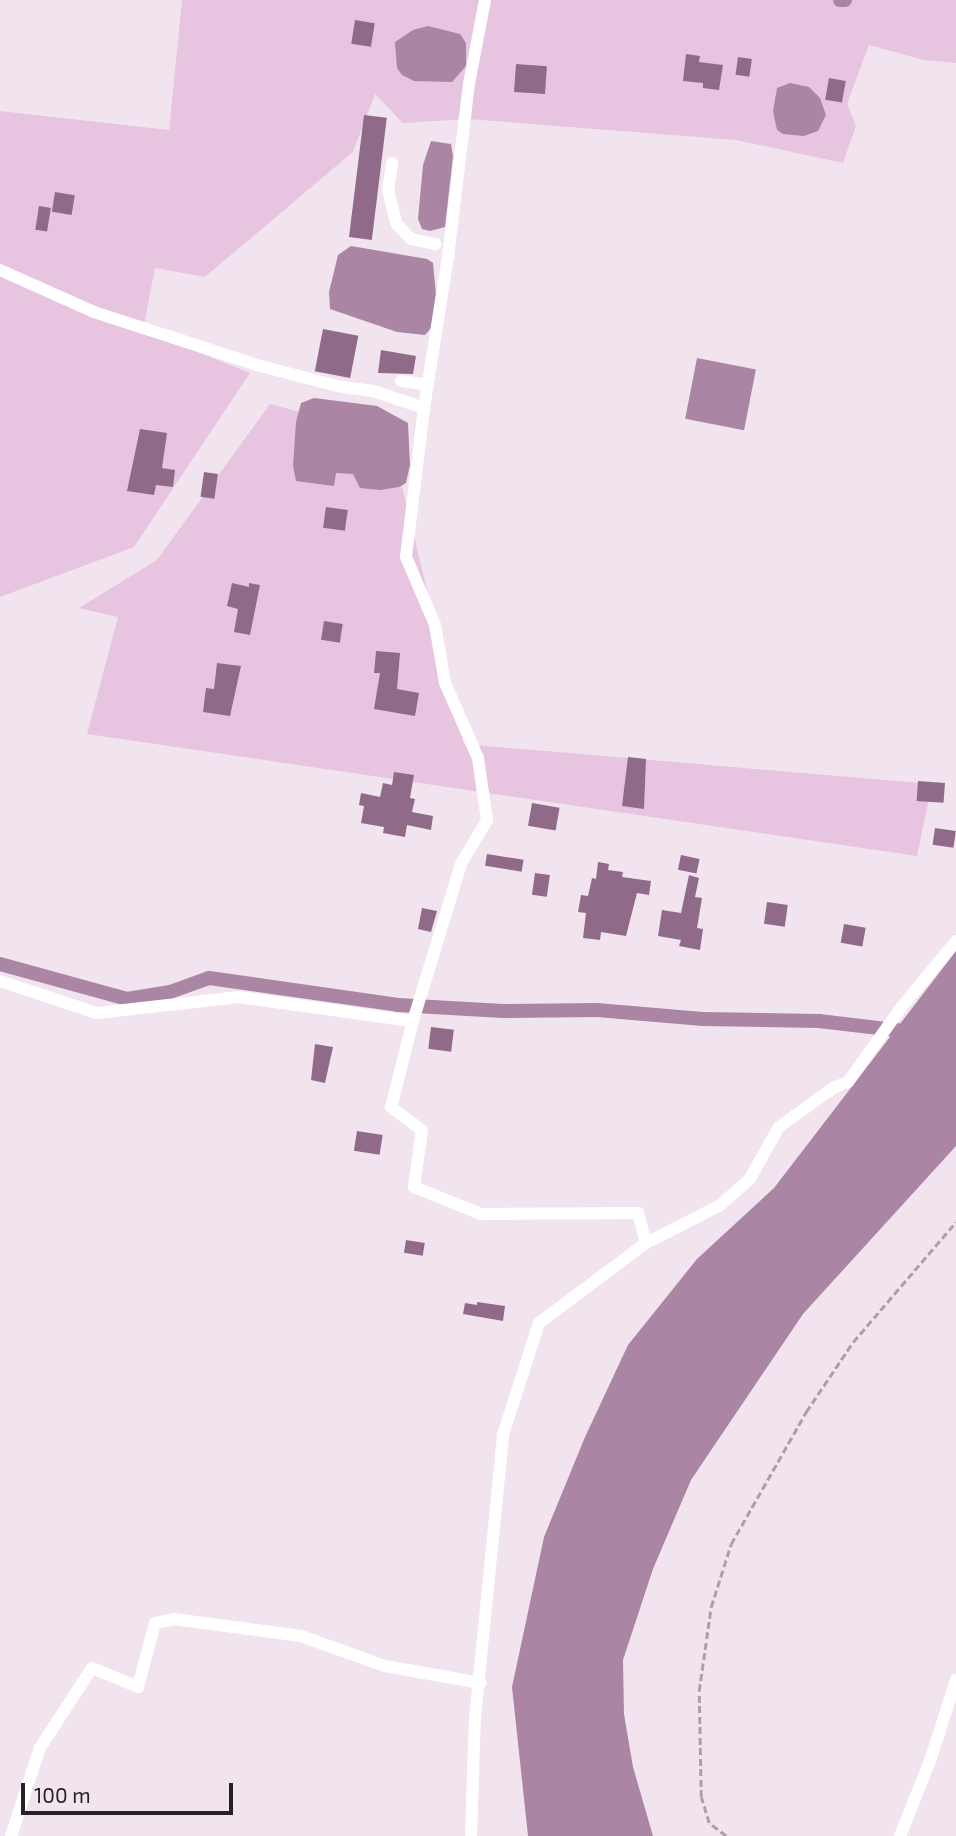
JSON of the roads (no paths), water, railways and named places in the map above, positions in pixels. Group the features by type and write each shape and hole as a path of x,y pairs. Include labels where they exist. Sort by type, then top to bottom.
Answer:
{"street":[{"path":"485,0 468,84 448,257 424,408 406,557 435,625 445,683 478,758 487,820 461,863 421,992 391,1107 422,1130 414,1187 481,1214 638,1213 646,1243"},
{"path":"392,163 388,190 396,223 411,239 435,244"},
{"path":"0,270 94,312 257,365 337,386 373,391 424,408"},
{"path":"401,381 428,386"},
{"path":"471,1836 475,1717 503,1435 539,1323 646,1243 719,1206 749,1180 779,1127 833,1088 848,1082 956,941"},
{"path":"0,981 97,1013 239,997 414,1018"},
{"path":"11,1836 40,1748 92,1668 138,1687 155,1623 174,1619 301,1636 385,1665 480,1683"},
{"path":"900,1836 927,1769 956,1680"}],"waterway":[{"path":"840,0 845,0"},
{"path":"0,964 127,999 170,992 209,978 398,1005 503,1011 597,1010 703,1019 819,1021 913,1032"}]}
